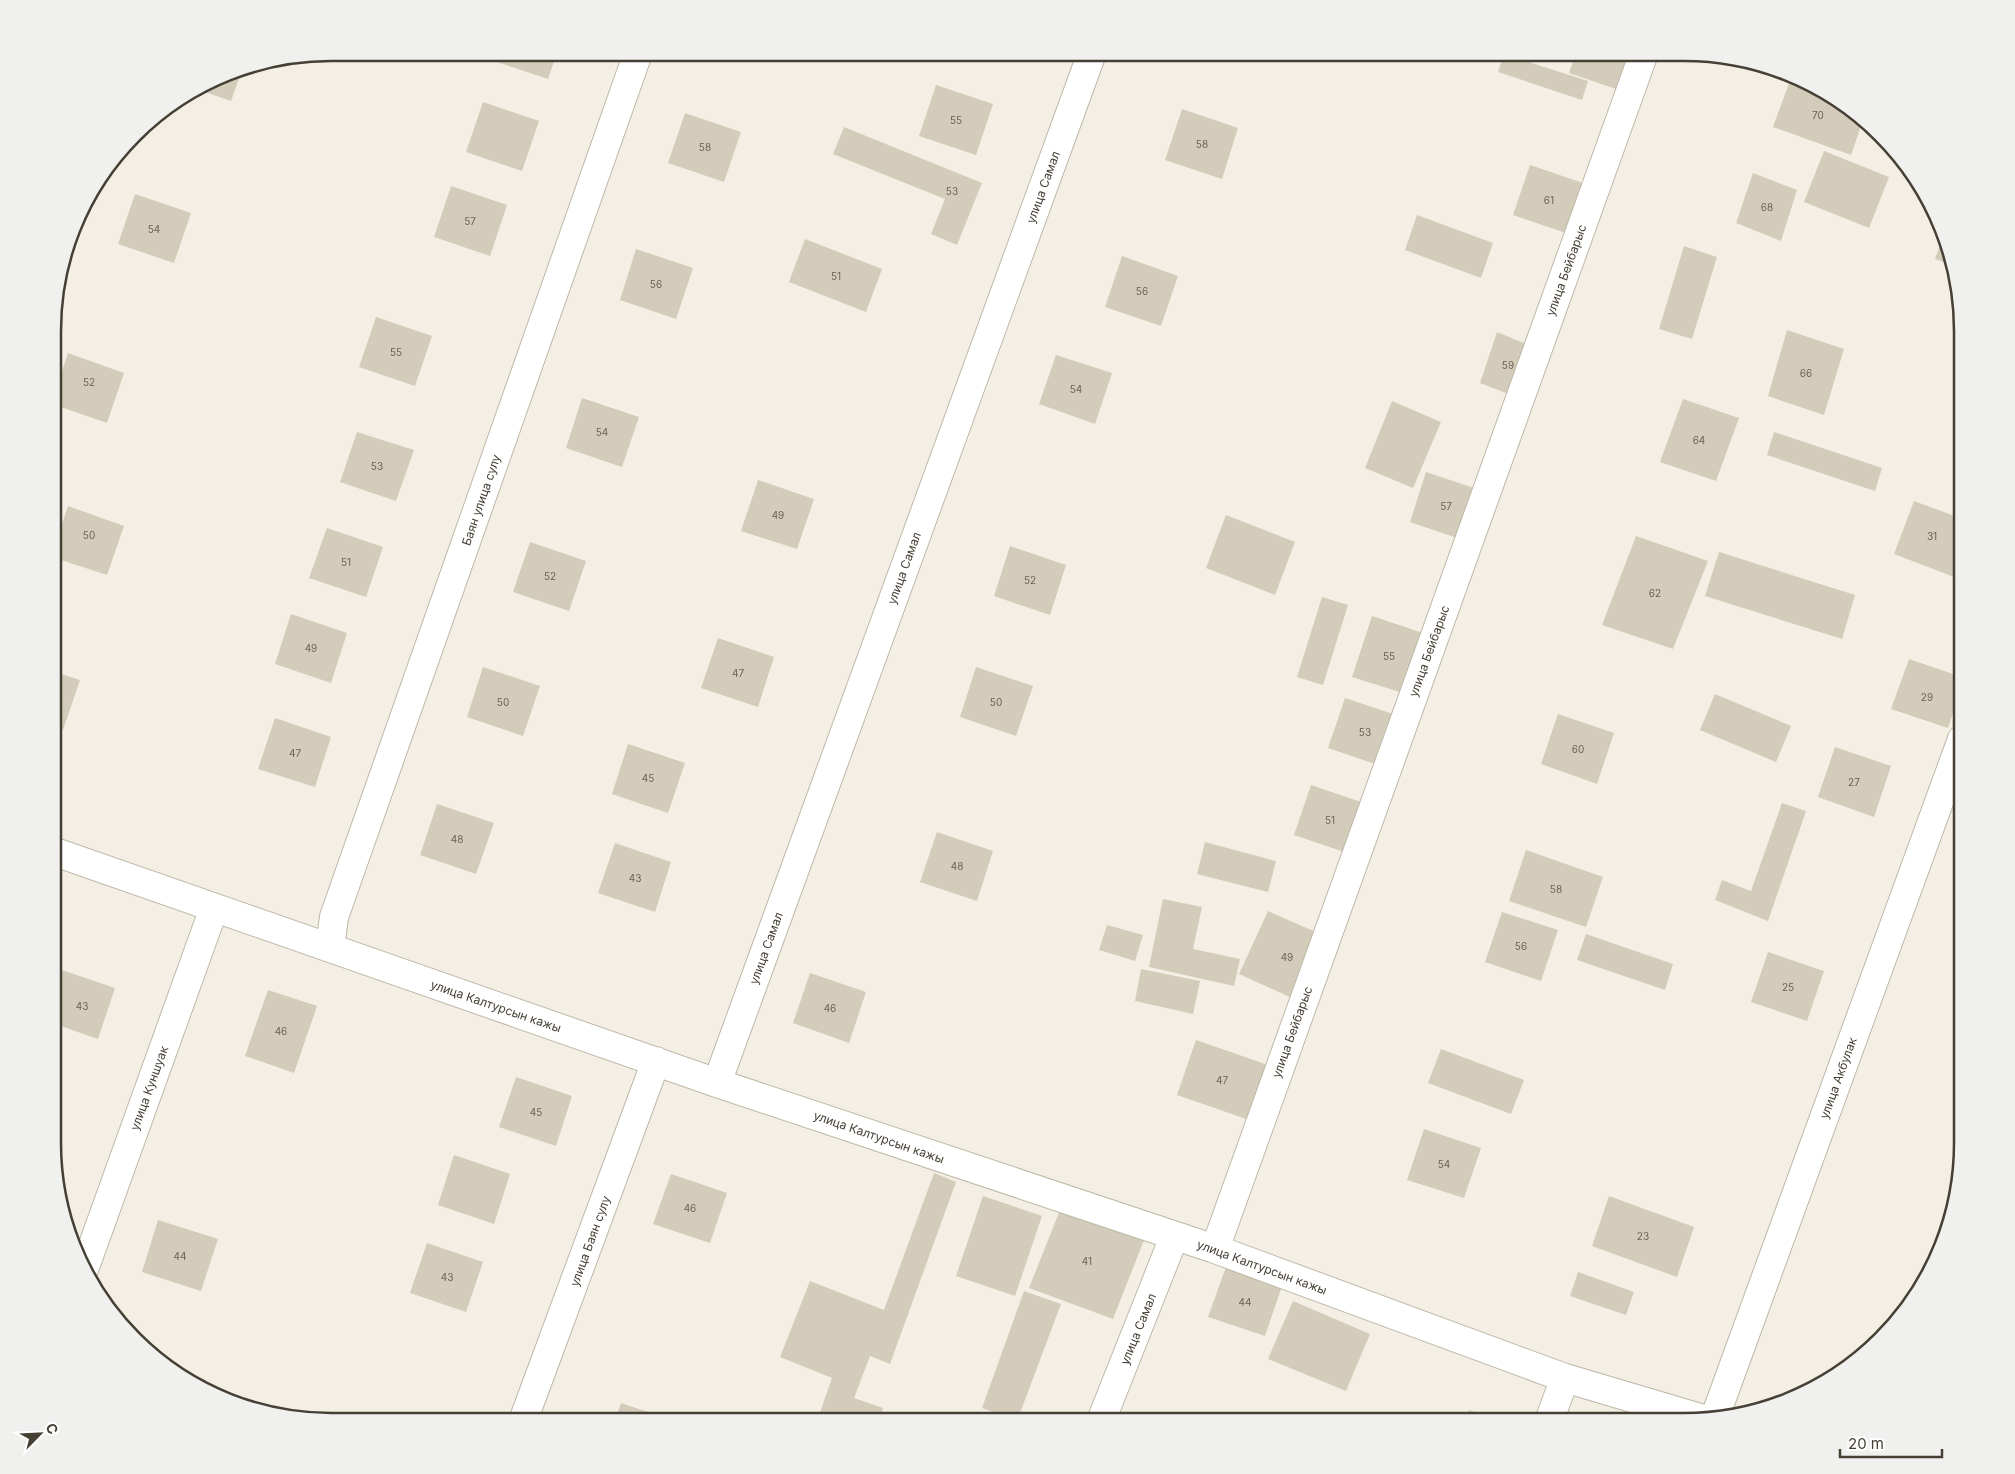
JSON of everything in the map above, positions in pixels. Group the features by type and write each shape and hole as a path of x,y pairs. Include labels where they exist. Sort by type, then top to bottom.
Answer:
{"street":[{"name":"Баян улица сулу","path":"330,948 338,907 635,61"},
{"name":"улица Самал","path":"717,1083 1089,61"},
{"name":"улица Бейбарыс","path":"1214,1249 1641,61"},
{"name":"улица Акбулак","path":"1717,1410 1954,761"},
{"name":"улица Калтурсын кажы","path":"61,854 717,1083 1214,1249 1565,1378 1683,1413"},
{"name":"улица Куншуак","path":"88,1259 214,908"},
{"name":"улица Баян сулу","path":"526,1413 656,1061"},
{"name":"улица Самал","path":"1104,1413 1174,1237"},
{"path":"1552,1413 1565,1378"}],"building":[{"path":"494,61 554,61 548,79"},
{"path":"1502,61 1526,61 1588,81 1582,100 1498,72"},
{"path":"1573,61 1635,61 1625,92 1569,73"},
{"path":"239,78 231,101 206,92"},
{"path":"1789,83 1819,97 1861,127 1851,155 1773,127"},
{"path":"936,85 993,104 976,155 919,136"},
{"path":"483,102 539,121 522,171 466,152"},
{"path":"1182,109 1238,128 1222,179 1165,160"},
{"path":"685,113 741,132 724,182 668,163"},
{"path":"844,127 982,183 957,245 931,234 945,199 833,154"},
{"path":"1824,151 1889,177 1869,228 1804,202"},
{"path":"1530,165 1586,184 1569,234 1513,215"},
{"path":"1753,173 1797,190 1781,241 1736,223"},
{"path":"451,186 507,205 490,256 434,237"},
{"path":"135,194 191,213 174,263 118,244"},
{"path":"1417,215 1493,243 1481,278 1405,250"},
{"path":"805,239 882,269 866,312 789,282"},
{"path":"1684,246 1717,257 1692,339 1659,329"},
{"path":"1939,246 1945,263 1935,259"},
{"path":"636,249 693,268 676,319 620,300"},
{"path":"1122,256 1178,276 1161,326 1105,307"},
{"path":"376,317 432,336 415,386 359,367"},
{"path":"1787,330 1844,349 1824,415 1768,396"},
{"path":"1497,332 1536,348 1519,398 1480,383"},
{"path":"68,353 124,373 107,423 61,407 61,374"},
{"path":"1056,355 1112,373 1095,424 1039,404"},
{"path":"582,398 639,417 622,467 566,448"},
{"path":"1683,399 1739,418 1716,481 1660,462"},
{"path":"1392,401 1441,422 1413,488 1365,468"},
{"path":"357,432 414,450 396,501 340,482"},
{"path":"1774,432 1882,468 1875,491 1767,455"},
{"path":"1426,472 1483,491 1466,541 1410,522"},
{"path":"758,480 814,499 797,549 741,531"},
{"path":"1914,501 1954,516 1954,577 1894,554"},
{"path":"68,506 124,526 107,575 61,560 61,527"},
{"path":"1226,515 1295,542 1275,595 1206,568"},
{"path":"327,528 383,547 366,597 309,578"},
{"path":"1636,536 1708,561 1673,649 1602,625"},
{"path":"530,542 586,561 569,611 513,592"},
{"path":"1010,546 1066,565 1050,615 994,596"},
{"path":"1719,552 1855,595 1842,639 1705,596"},
{"path":"1322,597 1348,605 1323,685 1297,677"},
{"path":"291,614 347,633 331,683 275,664"},
{"path":"1372,616 1426,634 1406,694 1352,677"},
{"path":"718,638 774,657 758,707 701,688"},
{"path":"1909,659 1954,674 1954,710 1948,728 1891,709"},
{"path":"483,667 540,686 523,736 467,717"},
{"path":"976,667 1033,686 1016,736 960,717"},
{"path":"61,674 80,680 63,730 61,729"},
{"path":"1715,694 1791,726 1776,762 1700,730"},
{"path":"1345,698 1402,717 1384,767 1328,748"},
{"path":"1558,714 1614,733 1597,784 1541,764"},
{"path":"275,718 331,737 315,787 258,769"},
{"path":"628,744 685,763 668,813 612,794"},
{"path":"1835,747 1891,766 1874,817 1818,797"},
{"path":"1311,785 1367,804 1350,854 1294,835"},
{"path":"1782,803 1806,811 1768,921 1715,900 1722,880 1751,891"},
{"path":"437,804 494,823 476,874 420,855"},
{"path":"937,832 993,851 977,901 920,882"},
{"path":"1205,842 1276,861 1268,892 1197,874"},
{"path":"615,843 671,862 655,912 598,893"},
{"path":"1526,850 1603,877 1586,927 1509,901"},
{"path":"1163,899 1202,907 1193,949 1240,959 1234,986 1149,967"},
{"path":"1268,911 1334,940 1305,1004 1239,974"},
{"path":"1502,912 1558,930 1541,981 1485,962"},
{"path":"1107,925 1143,935 1135,961 1099,950"},
{"path":"1586,934 1673,964 1665,990 1577,960"},
{"path":"1768,952 1824,971 1807,1021 1751,1002"},
{"path":"1141,969 1200,981 1193,1014 1135,1001"},
{"path":"61,970 115,988 98,1039 61,1026"},
{"path":"810,973 866,992 849,1043 793,1023"},
{"path":"268,990 317,1006 294,1073 245,1056"},
{"path":"1196,1040 1268,1065 1249,1120 1177,1095"},
{"path":"1441,1049 1524,1080 1511,1114 1428,1083"},
{"path":"516,1077 572,1096 556,1146 499,1127"},
{"path":"1424,1129 1481,1148 1464,1198 1407,1180"},
{"path":"454,1155 510,1174 494,1224 438,1205"},
{"path":"934,1173 956,1182 890,1364 870,1356 854,1398 883,1408 881,1413 820,1413 832,1378 780,1357 810,1281 884,1310"},
{"path":"671,1174 727,1193 710,1243 653,1224"},
{"path":"983,1196 1042,1216 1015,1296 956,1276"},
{"path":"1609,1196 1694,1227 1677,1277 1592,1246"},
{"path":"1062,1205 1146,1235 1113,1319 1029,1288"},
{"path":"158,1220 218,1239 201,1291 142,1272"},
{"path":"427,1243 483,1262 466,1312 410,1293"},
{"path":"1226,1267 1282,1286 1265,1336 1208,1317"},
{"path":"1578,1272 1634,1292 1626,1315 1570,1296"},
{"path":"1024,1291 1061,1304 1020,1413 995,1413 982,1408"},
{"path":"1293,1301 1370,1334 1346,1391 1268,1359"},
{"path":"192,1375 206,1380 205,1382"},
{"path":"621,1403 651,1413 618,1413"}]}
